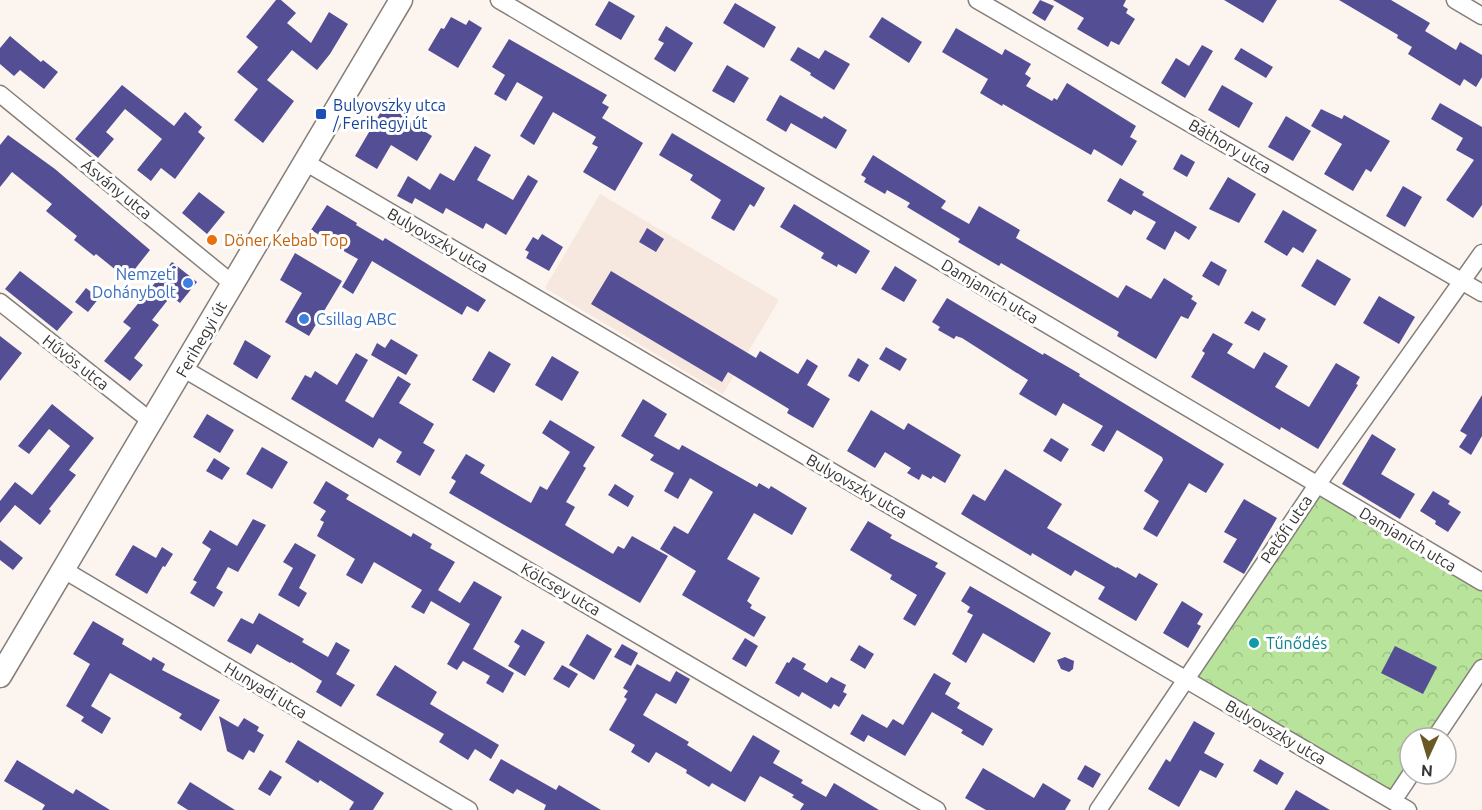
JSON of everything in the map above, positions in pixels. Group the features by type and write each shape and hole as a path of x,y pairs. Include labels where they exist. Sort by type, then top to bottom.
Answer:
{"main road":[{"name":"Ferihegyi út","path":"0,676 401,0"}],"street":[{"name":"Damjanich utca","path":"499,0 1482,582"},
{"name":"Báthory utca","path":"977,0 1482,293"},
{"path":"1455,0 1482,16"},
{"name":"Ásvány utca","path":"0,94 233,284"},
{"name":"Bulyovszky utca","path":"305,162 1408,810"},
{"name":"Petőfi utca","path":"1098,810 1184,679 1317,485 1482,253"},
{"name":"Hűvös utca","path":"0,302 152,422"},
{"name":"Kölcsey utca","path":"184,369 938,810"},
{"name":"Hunyadi utca","path":"64,570 469,810"},
{"path":"1443,726 1482,668"},
{"path":"1393,801 1403,786"}],"shaded area":[{"path":"600,194 779,300 723,394 545,288"}],"green space":[{"path":"1317,485 1482,582 1482,668 1443,726 1398,726 1398,786 1402,786 1393,801 1184,679"}],"building":[{"path":"276,0 281,0 296,13 287,23 311,43 329,12 348,24 330,54 317,70 292,50 267,80 294,101 263,143 234,120 258,89 237,72 258,47 246,37"},
{"path":"1040,0 1054,6 1045,21 1032,13"},
{"path":"1053,0 1126,0 1123,6 1128,9 1126,13 1135,19 1119,45 1111,41 1108,47 1077,29 1084,18"},
{"path":"1224,0 1277,0 1263,23"},
{"path":"1339,0 1391,0 1430,23 1425,31 1456,50 1460,42 1482,55 1482,77 1476,87 1464,79 1460,86 1408,54 1412,47 1397,38 1398,35"},
{"path":"609,1 635,16 621,40 595,25"},
{"path":"735,3 776,27 764,48 723,23"},
{"path":"451,17 466,25 469,20 482,28 458,68 428,50 441,28 444,29"},
{"path":"882,17 922,42 909,63 869,37"},
{"path":"666,26 693,43 675,72 654,59 664,43 658,40"},
{"path":"956,28 1002,55 1005,49 1031,64 1025,74 1031,78 1026,86 1052,101 1054,98 1057,100 1067,83 1136,126 1130,137 1137,141 1122,166 1094,149 1091,155 980,93 988,79 942,52"},
{"path":"10,36 41,62 43,60 58,72 44,89 20,70 14,76 0,64 0,48"},
{"path":"509,39 607,95 602,103 609,107 602,118 643,143 615,191 583,172 598,147 592,144 596,137 553,112 534,145 520,136 543,97 517,82 506,101 494,94 505,75 492,67"},
{"path":"1202,45 1213,51 1185,98 1161,83 1176,58 1189,66"},
{"path":"798,47 819,59 825,50 850,64 834,90 790,60"},
{"path":"1241,48 1273,67 1266,78 1234,59"},
{"path":"727,65 749,78 734,103 712,91"},
{"path":"122,85 174,126 185,112 202,127 198,132 205,138 175,179 161,168 151,181 137,170 162,139 125,109 106,132 114,139 98,158 75,139"},
{"path":"1222,85 1253,103 1239,128 1208,110"},
{"path":"780,95 822,119 824,116 847,130 836,149 791,123 786,132 766,120"},
{"path":"389,98 408,108 403,118 432,136 417,161 391,145 377,169 355,156"},
{"path":"1440,103 1482,127 1482,205 1473,218 1446,200 1474,160 1456,150 1463,138 1431,119"},
{"path":"1321,109 1342,119 1344,115 1390,141 1371,172 1366,169 1353,191 1324,174 1342,144 1311,126"},
{"path":"1286,116 1311,131 1293,161 1268,147"},
{"path":"672,133 765,188 754,207 750,204 734,231 711,218 721,200 690,180 693,175 659,155"},
{"path":"8,135 55,169 150,250 127,279 74,240 77,236 46,211 52,204 12,172 0,187 0,145"},
{"path":"475,146 491,155 477,180 513,200 528,175 538,181 506,235 486,223 483,229 446,208 443,214 415,198 412,204 397,196 408,176 430,190 440,173 454,181"},
{"path":"1181,154 1195,162 1187,177 1173,169"},
{"path":"873,155 946,201 941,208 969,224 979,206 1020,230 1016,238 1118,298 1126,285 1151,299 1164,278 1193,296 1191,299 1197,303 1188,319 1181,316 1156,359 1117,336 1119,332 1001,263 999,266 958,242 960,239 907,207 910,203 887,190 885,194 864,182 866,178 861,175"},
{"path":"1228,177 1256,194 1239,223 1209,209"},
{"path":"1120,178 1144,192 1142,195 1197,227 1189,240 1175,231 1165,250 1146,239 1156,222 1134,210 1131,215 1107,201"},
{"path":"1403,186 1422,197 1405,227 1386,216"},
{"path":"199,192 225,212 207,234 182,213"},
{"path":"794,204 870,251 856,274 821,258 824,253 780,227"},
{"path":"327,205 357,223 356,225 383,241 385,238 486,300 478,312 467,306 462,315 372,261 353,294 342,287 358,259 322,239 323,237 311,230"},
{"path":"1283,210 1317,230 1303,253 1293,247 1287,256 1264,242"},
{"path":"647,228 664,239 656,252 639,242"},
{"path":"542,234 563,247 549,271 526,258 529,252 525,250 533,237 538,240"},
{"path":"295,253 342,281 309,336 285,322 302,293 280,280"},
{"path":"1317,259 1351,279 1335,306 1301,286"},
{"path":"1211,261 1227,270 1219,286 1202,276"},
{"path":"172,262 197,282 180,303 171,296 152,320 159,325 134,358 143,365 130,381 104,361 131,328 123,322"},
{"path":"895,266 917,280 904,302 881,289"},
{"path":"20,271 73,312 57,331 5,289"},
{"path":"611,271 756,358 760,351 798,374 807,359 818,366 807,385 830,399 813,428 787,413 789,409 728,372 722,382 591,304"},
{"path":"86,288 99,298 88,312 75,302"},
{"path":"1379,296 1415,317 1399,344 1363,323"},
{"path":"947,298 1043,355 1044,353 1080,374 1079,376 1224,464 1206,493 1189,483 1157,537 1143,529 1159,501 1144,491 1163,460 1162,457 1117,430 1104,452 1091,445 1103,426 1063,403 1056,416 1019,394 1028,380 962,338 956,336 954,339 938,330 940,327 932,322"},
{"path":"1252,311 1266,319 1259,331 1244,323"},
{"path":"1213,333 1233,344 1227,353 1254,369 1264,352 1288,366 1275,387 1309,407 1336,363 1360,377 1356,384 1358,385 1318,449 1281,427 1280,430 1191,377"},
{"path":"0,336 22,353 0,381"},
{"path":"391,339 418,355 406,375 371,355 377,343 385,348"},
{"path":"245,340 271,356 257,379 233,364"},
{"path":"886,347 907,359 900,371 879,359"},
{"path":"489,351 511,364 494,393 472,380"},
{"path":"356,353 368,360 345,401 373,418 398,376 411,384 399,403 434,424 423,443 435,450 420,476 396,462 402,452 379,438 373,448 291,399 305,375 311,378 315,371 337,385"},
{"path":"552,356 579,372 562,401 535,385"},
{"path":"858,358 869,365 859,382 848,376"},
{"path":"1482,395 1482,436 1471,455 1459,447 1467,435 1460,431"},
{"path":"643,399 667,414 654,436 679,450 682,445 757,487 759,483 769,489 771,486 807,508 792,535 754,513 727,559 760,578 747,601 752,605 750,608 766,617 754,637 682,595 696,571 660,549 674,526 688,534 713,492 690,478 678,499 664,491 674,473 650,460 654,455 621,436"},
{"path":"52,404 94,438 69,470 76,475 49,509 51,511 40,525 15,505 0,523 0,501 15,482 32,495 70,446 49,429 29,454 18,446"},
{"path":"871,410 904,430 908,423 961,455 945,483 933,476 931,479 922,474 919,480 907,473 911,468 885,452 875,468 847,451"},
{"path":"207,414 234,430 220,453 193,437"},
{"path":"550,420 595,447 583,466 586,468 566,502 575,507 565,525 613,554 618,546 624,549 632,536 668,556 640,603 449,493 456,481 451,478 466,454 485,465 480,473 531,503 540,486 547,490 570,452 542,433"},
{"path":"1372,434 1396,449 1381,474 1415,494 1400,519 1342,484"},
{"path":"1051,438 1069,449 1061,462 1043,451"},
{"path":"262,447 288,462 272,489 246,474"},
{"path":"214,458 230,468 222,480 206,471"},
{"path":"1005,469 1062,504 1047,528 1116,568 1136,578 1139,573 1158,584 1136,621 1098,599 1105,587 1075,570 1071,576 1032,553 1031,556 961,514 973,494 985,501"},
{"path":"326,481 349,495 346,499 411,537 413,533 432,544 430,548 455,562 438,590 460,603 474,581 502,597 473,649 514,673 503,693 486,683 490,676 463,661 457,670 447,664 470,624 431,601 424,614 411,607 422,590 374,562 362,584 346,575 355,559 317,536 324,522 320,520 326,511 313,503"},
{"path":"615,484 634,496 628,507 608,495"},
{"path":"1433,491 1450,501 1448,504 1461,512 1448,532 1420,511"},
{"path":"1244,499 1277,518 1244,574 1223,562 1237,539 1224,532"},
{"path":"253,519 266,525 238,572 228,567 216,588 223,592 214,607 190,593 197,582 193,580 211,549 202,543 210,530 237,546"},
{"path":"868,521 892,535 890,538 938,563 935,567 946,573 915,626 903,619 917,595 890,579 892,575 850,550"},
{"path":"0,540 23,558 13,570 0,560"},
{"path":"295,543 316,555 299,588 307,593 299,607 278,595 293,568 283,562"},
{"path":"133,545 156,558 162,547 173,554 165,567 163,566 147,594 115,575"},
{"path":"970,586 1051,633 1034,663 983,633 966,663 952,654 973,615 967,612 970,607 961,601"},
{"path":"1182,601 1203,614 1197,624 1201,626 1188,648 1163,633"},
{"path":"259,613 304,639 302,642 328,657 336,642 350,650 336,674 355,685 341,707 316,692 322,681 291,662 257,644 251,654 227,641 241,618 253,624"},
{"path":"93,621 124,639 122,644 151,661 153,657 165,664 162,670 220,700 201,731 179,718 182,714 110,673 91,706 111,718 102,734 81,721 84,717 66,706 90,664 73,654"},
{"path":"522,629 545,642 525,676 508,666 520,646 514,642"},
{"path":"587,634 612,649 594,680 569,665"},
{"path":"745,638 758,646 746,667 732,659"},
{"path":"622,644 638,653 631,666 614,657"},
{"path":"859,645 874,654 865,669 850,660"},
{"path":"1395,646 1437,667 1423,694 1381,673"},
{"path":"793,657 806,664 803,669 827,683 831,677 846,685 843,692 847,694 839,707 834,704 831,709 802,692 799,697 775,683 787,662 789,663"},
{"path":"1065,657 1074,661 1073,669 1069,672 1061,669 1057,660"},
{"path":"637,664 670,682 676,671 690,679 676,704 656,693 643,715 689,742 687,745 731,772 753,735 780,751 773,763 803,780 801,783 826,797 834,783 879,810 800,810 804,804 792,797 794,795 760,776 745,802 712,783 709,787 686,773 687,770 656,752 649,763 631,752 635,745 609,730 627,699 624,697 628,691 623,688"},
{"path":"395,665 437,692 430,704 499,745 491,759 475,749 468,760 439,742 444,734 376,695"},
{"path":"562,665 578,674 569,688 553,679"},
{"path":"934,673 951,683 945,694 960,703 957,708 993,729 983,746 961,733 963,730 932,712 905,756 868,735 864,742 850,734 862,714 887,728 893,719 903,725"},
{"path":"219,716 238,727 244,718 259,727 257,731 264,735 254,753 249,750 243,760 227,751"},
{"path":"1194,721 1215,733 1204,753 1224,764 1216,778 1200,770 1179,807 1148,789 1166,759 1170,762"},
{"path":"298,740 384,793 373,810 349,810 354,802 320,780 318,783 285,762"},
{"path":"501,759 556,790 559,785 601,810 544,810 546,805 517,789 513,794 489,780"},
{"path":"1260,759 1284,773 1277,785 1253,771"},
{"path":"17,760 73,794 76,789 110,810 42,810 45,805 4,781"},
{"path":"1085,765 1101,774 1093,788 1077,779"},
{"path":"983,768 1034,798 1043,783 1071,800 1065,810 986,810 965,798"},
{"path":"270,770 282,777 270,796 258,789"},
{"path":"190,782 235,810 188,810 177,803"},
{"path":"1296,790 1330,810 1284,810"}],"place":[{"name":"Bulyovszky utca / Ferihegyi út","path":"321,114"},
{"name":"Döner Kebab Top","path":"212,240"},
{"name":"Nemzeti Dohánybolt","path":"188,283"},
{"name":"Csillag ABC","path":"304,319"},
{"name":"Tűnődés","path":"1254,643"}]}
